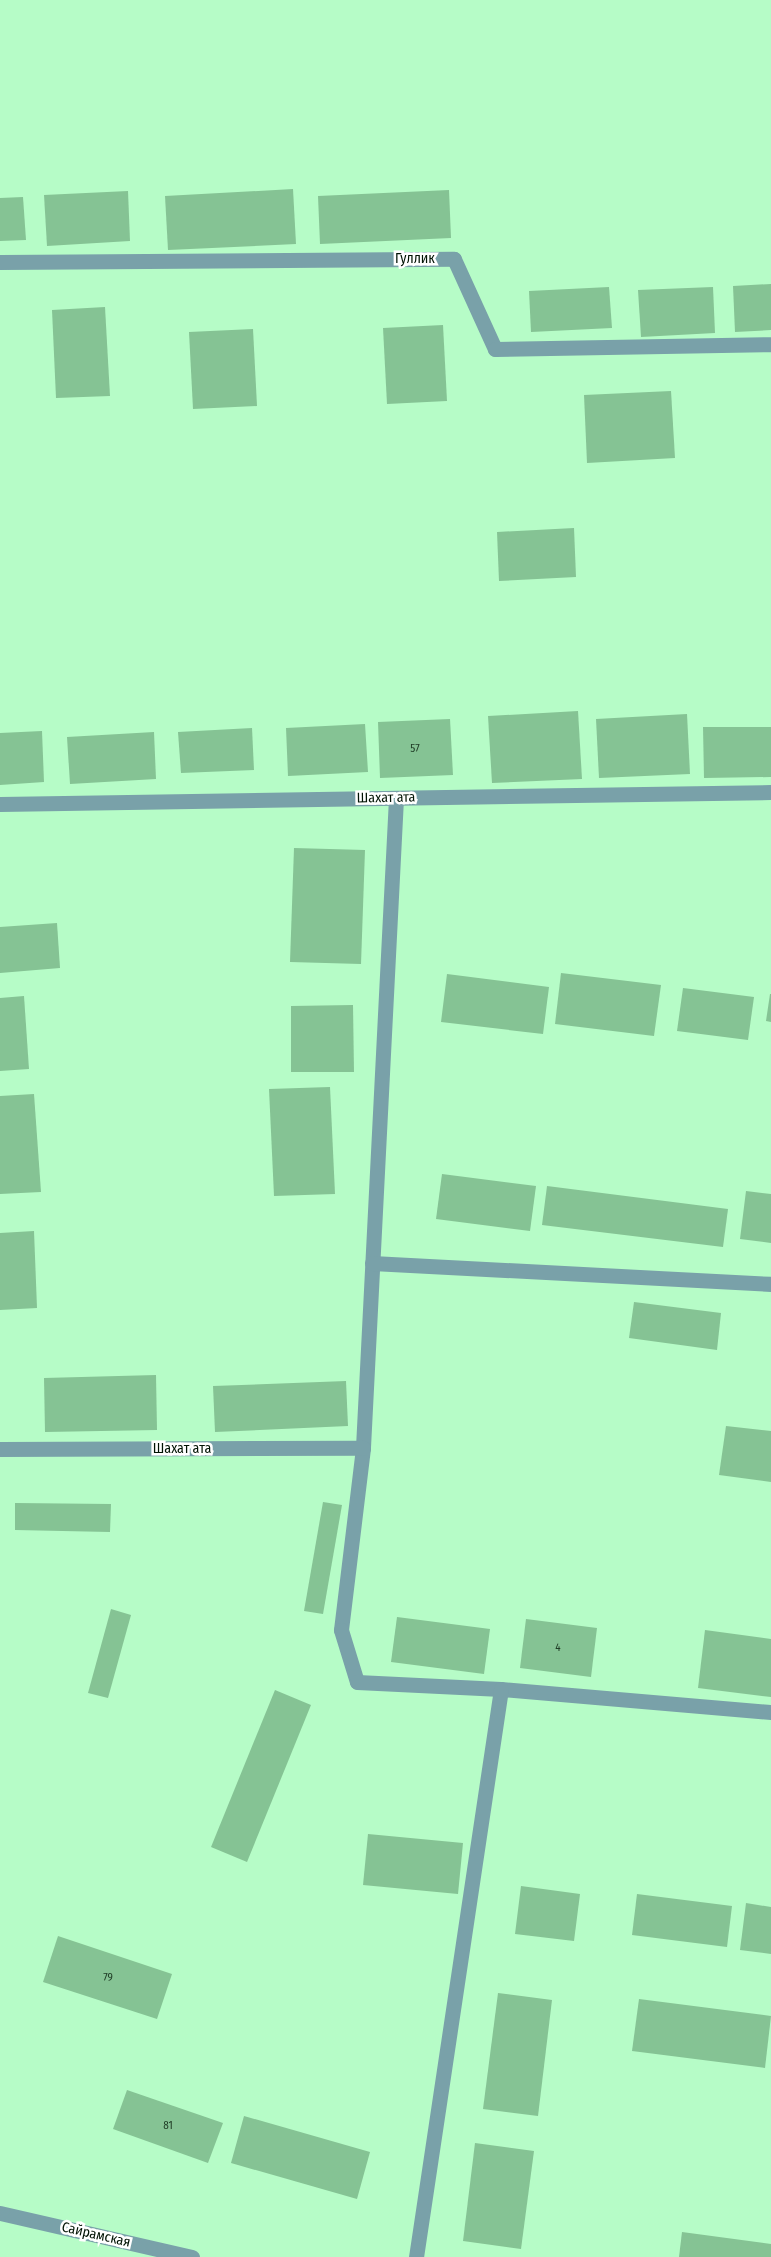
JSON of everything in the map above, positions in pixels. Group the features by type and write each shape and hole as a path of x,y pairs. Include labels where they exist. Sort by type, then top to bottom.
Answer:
{"street":[{"name":"Гуллик","path":"0,262 454,258 495,349 771,344"},
{"name":"Шахат ата","path":"0,804 771,792"},
{"path":"396,798 364,1448 341,1630 357,1682 501,1689 771,1712"},
{"path":"372,1263 771,1284"},
{"name":"Шахат ата","path":"0,1449 364,1448"},
{"path":"416,2257 501,1689"},
{"name":"Сайрамская","path":"0,2213 192,2257"}],"building":[{"path":"293,189 296,244 168,250 165,196"},
{"path":"449,190 451,238 320,244 318,196"},
{"path":"128,191 130,241 47,246 44,195"},
{"path":"23,197 26,240 0,241 0,198"},
{"path":"771,284 771,330 735,332 733,286"},
{"path":"609,287 612,328 531,332 529,291"},
{"path":"713,287 715,333 641,337 638,290"},
{"path":"105,307 110,396 56,398 52,310"},
{"path":"443,325 447,401 387,404 383,328"},
{"path":"253,329 257,406 193,409 189,332"},
{"path":"671,391 675,458 587,463 584,395"},
{"path":"574,528 576,577 499,581 497,532"},
{"path":"578,711 582,779 492,783 488,716"},
{"path":"687,714 690,774 599,778 596,719"},
{"path":"450,719 453,775 380,778 378,722"},
{"path":"365,724 368,772 288,776 286,728"},
{"path":"703,727 771,727 771,777 704,778"},
{"path":"252,728 254,770 181,773 178,732"},
{"path":"42,731 44,782 0,785 0,733"},
{"path":"154,732 156,779 70,784 67,737"},
{"path":"294,848 365,850 361,964 290,962"},
{"path":"57,923 60,968 0,973 0,927"},
{"path":"561,973 661,985 654,1036 555,1024"},
{"path":"447,974 549,987 543,1034 441,1022"},
{"path":"683,988 754,997 748,1040 677,1031"},
{"path":"771,994 771,1022 766,1021"},
{"path":"24,996 29,1069 0,1071 0,998"},
{"path":"353,1005 354,1072 291,1072 291,1006"},
{"path":"330,1087 335,1194 274,1196 269,1089"},
{"path":"34,1094 41,1192 0,1194 0,1096"},
{"path":"442,1174 536,1186 530,1231 436,1219"},
{"path":"547,1186 728,1209 723,1247 542,1225"},
{"path":"746,1191 771,1194 771,1243 740,1239"},
{"path":"34,1231 37,1308 0,1310 0,1233"},
{"path":"634,1302 721,1313 717,1350 629,1338"},
{"path":"156,1375 157,1430 45,1432 44,1378"},
{"path":"346,1381 348,1426 215,1432 213,1386"},
{"path":"726,1426 771,1431 771,1482 719,1475"},
{"path":"323,1502 342,1505 323,1614 304,1611"},
{"path":"15,1503 111,1504 110,1532 15,1530"},
{"path":"111,1609 131,1615 108,1698 88,1693"},
{"path":"397,1617 490,1629 484,1674 391,1662"},
{"path":"526,1619 597,1628 591,1677 520,1668"},
{"path":"705,1630 771,1639 771,1697 698,1688"},
{"path":"275,1690 311,1705 247,1862 211,1847"},
{"path":"368,1834 463,1843 458,1894 363,1885"},
{"path":"521,1886 580,1894 574,1941 515,1934"},
{"path":"637,1894 732,1906 727,1947 632,1935"},
{"path":"746,1903 771,1907 771,1954 740,1950"},
{"path":"58,1936 172,1974 157,2019 43,1982"},
{"path":"498,1993 552,2000 538,2116 483,2109"},
{"path":"639,1999 771,2016 765,2068 632,2051"},
{"path":"127,2090 223,2123 208,2163 113,2129"},
{"path":"244,2116 370,2152 357,2199 231,2163"},
{"path":"475,2143 534,2151 521,2249 463,2241"},
{"path":"682,2232 771,2244 771,2257 679,2257"}]}
